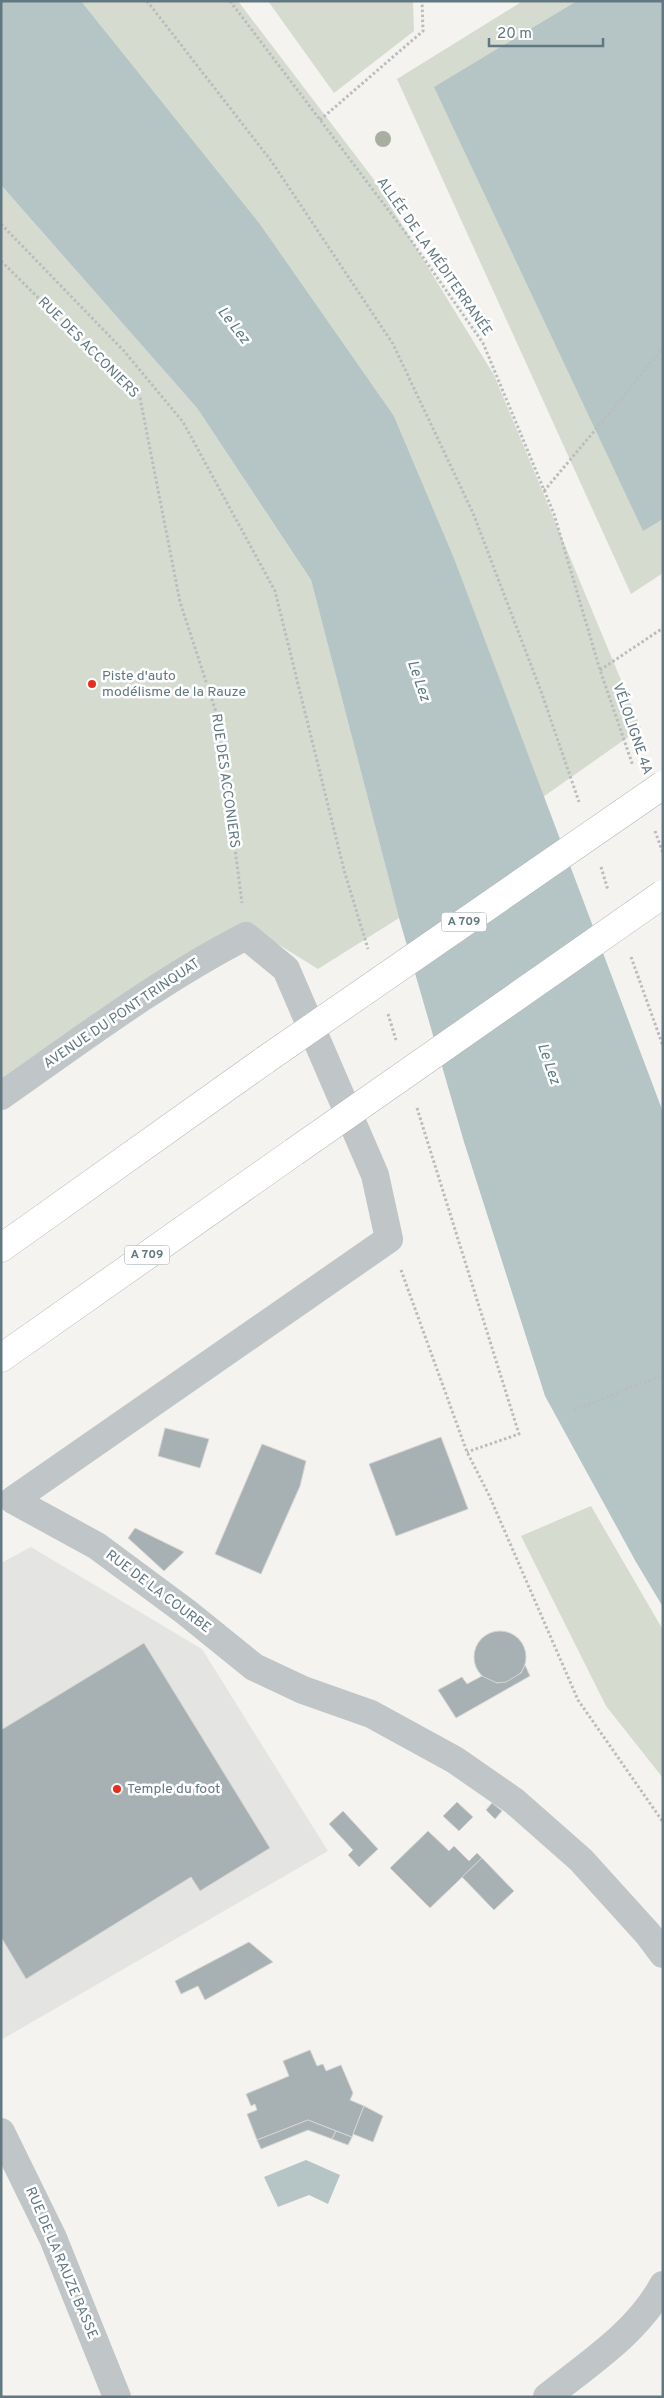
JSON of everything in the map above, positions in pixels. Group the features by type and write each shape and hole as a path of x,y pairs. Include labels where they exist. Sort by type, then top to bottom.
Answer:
{"highway":[{"name":"A 709","path":"1,1248 265,1060 663,785"},
{"name":"A 709","path":"1,1358 663,894"}],"street":[{"name":"AVENUE DU PONT TRINQUAT","path":"1,1096 120,1013 209,955 246,936"},
{"path":"246,936 286,969 374,1175 389,1239"},
{"name":"RUE DE LA COURBE","path":"7,1504 389,1239"},
{"name":"RUE DE LA COURBE","path":"7,1504 97,1546 186,1612 254,1667 303,1690 371,1714 455,1760 514,1802 581,1860 648,1934 663,1954"},
{"name":"RUE DE LA RAUZE BASSE","path":"1,2132 53,2238 116,2397"},
{"path":"548,2397 634,2327 652,2305 663,2285"}],"path":[{"path":"148,1 272,162 393,344 473,513 542,694 580,805"},
{"name":"ALLÉE DE LA MÉDITERRANÉE","path":"230,1 408,236 482,343 554,514 600,670"},
{"path":"320,120 423,31 422,1"},
{"path":"1,224 124,351 183,422 275,591 344,870 370,954"},
{"name":"RUE DES ACCONIERS","path":"1,261 140,398 180,602 218,718 246,936"},
{"path":"544,491 642,374 663,346"},
{"path":"600,670 663,628"},
{"name":"VÉLOLIGNE 4A","path":"600,670 635,770"},
{"path":"653,825 663,852"},
{"path":"598,860 611,897"},
{"path":"630,953 663,1046"},
{"path":"387,1010 398,1047"},
{"path":"416,1103 519,1434 467,1452"},
{"path":"389,1239 467,1452 489,1495 578,1700 663,1822"},
{"path":"574,1410 663,1375"}],"shaded area":[{"path":"81,1 238,1 375,181 494,375 641,728 543,797 454,558 394,416 260,224"},
{"path":"268,1 413,1 414,31 334,93"},
{"path":"523,1 663,1 663,573 631,594 397,79"},
{"path":"1,185 197,408 311,580 399,918 318,969 255,930 1,1082"},
{"path":"591,1506 663,1630 663,1778 606,1706 521,1536"},
{"path":"31,1547 202,1649 328,1851 1,2040 1,1563"}],"water":[{"name":"Le Lez","path":"1,1 81,1 260,224 394,416 454,558 663,1112 663,1607 636,1562 545,1396 464,1142 399,918 311,580 197,408 1,185"},
{"path":"577,1 663,1 663,519 643,531 434,87"},
{"path":"306,2160 340,2175 328,2204 309,2195 278,2207 264,2177"}],"building":[{"path":"165,1428 209,1439 200,1468 158,1456"},
{"path":"441,1437 468,1509 396,1536 369,1464"},
{"path":"262,1444 306,1461 300,1486 261,1574 215,1554"},
{"path":"135,1528 184,1552 164,1571 128,1538"},
{"path":"495,1631 505,1631 514,1635 522,1643 526,1657 522,1671 514,1679 505,1683 495,1683 486,1679 478,1671 474,1662 474,1652 478,1643 486,1635"},
{"name":"Temple du foot","path":"144,1643 270,1848 200,1891 191,1877 26,1979 1,1937 1,1730"},
{"path":"525,1665 530,1676 456,1718 438,1690 462,1677 467,1684 482,1676 497,1683 506,1682 521,1673"},
{"path":"457,1802 473,1817 459,1831 443,1816"},
{"path":"492,1803 502,1811 495,1819 486,1810"},
{"path":"343,1811 378,1849 359,1867 348,1855 353,1850 329,1824"},
{"path":"428,1831 449,1851 454,1846 469,1861 477,1853 482,1858 430,1908 390,1868"},
{"path":"482,1858 514,1891 494,1910 462,1877"},
{"path":"249,1942 273,1962 205,2000 198,1986 181,1994 175,1981"},
{"path":"310,2050 317,2066 323,2064 326,2071 341,2065 353,2093 350,2100 364,2106 352,2137 308,2120 257,2140 247,2114 257,2110 255,2104 251,2106 246,2094 289,2076 283,2061"},
{"path":"364,2106 383,2116 373,2142 353,2134"},
{"path":"308,2120 336,2131 332,2139 308,2130 261,2149 257,2140"},
{"path":"336,2131 352,2137 348,2145 332,2139"}],"place":[{"name":"Piste d'auto modélisme de la Rauze","path":"92,684"},
{"name":"Temple du foot","path":"117,1789"}]}
